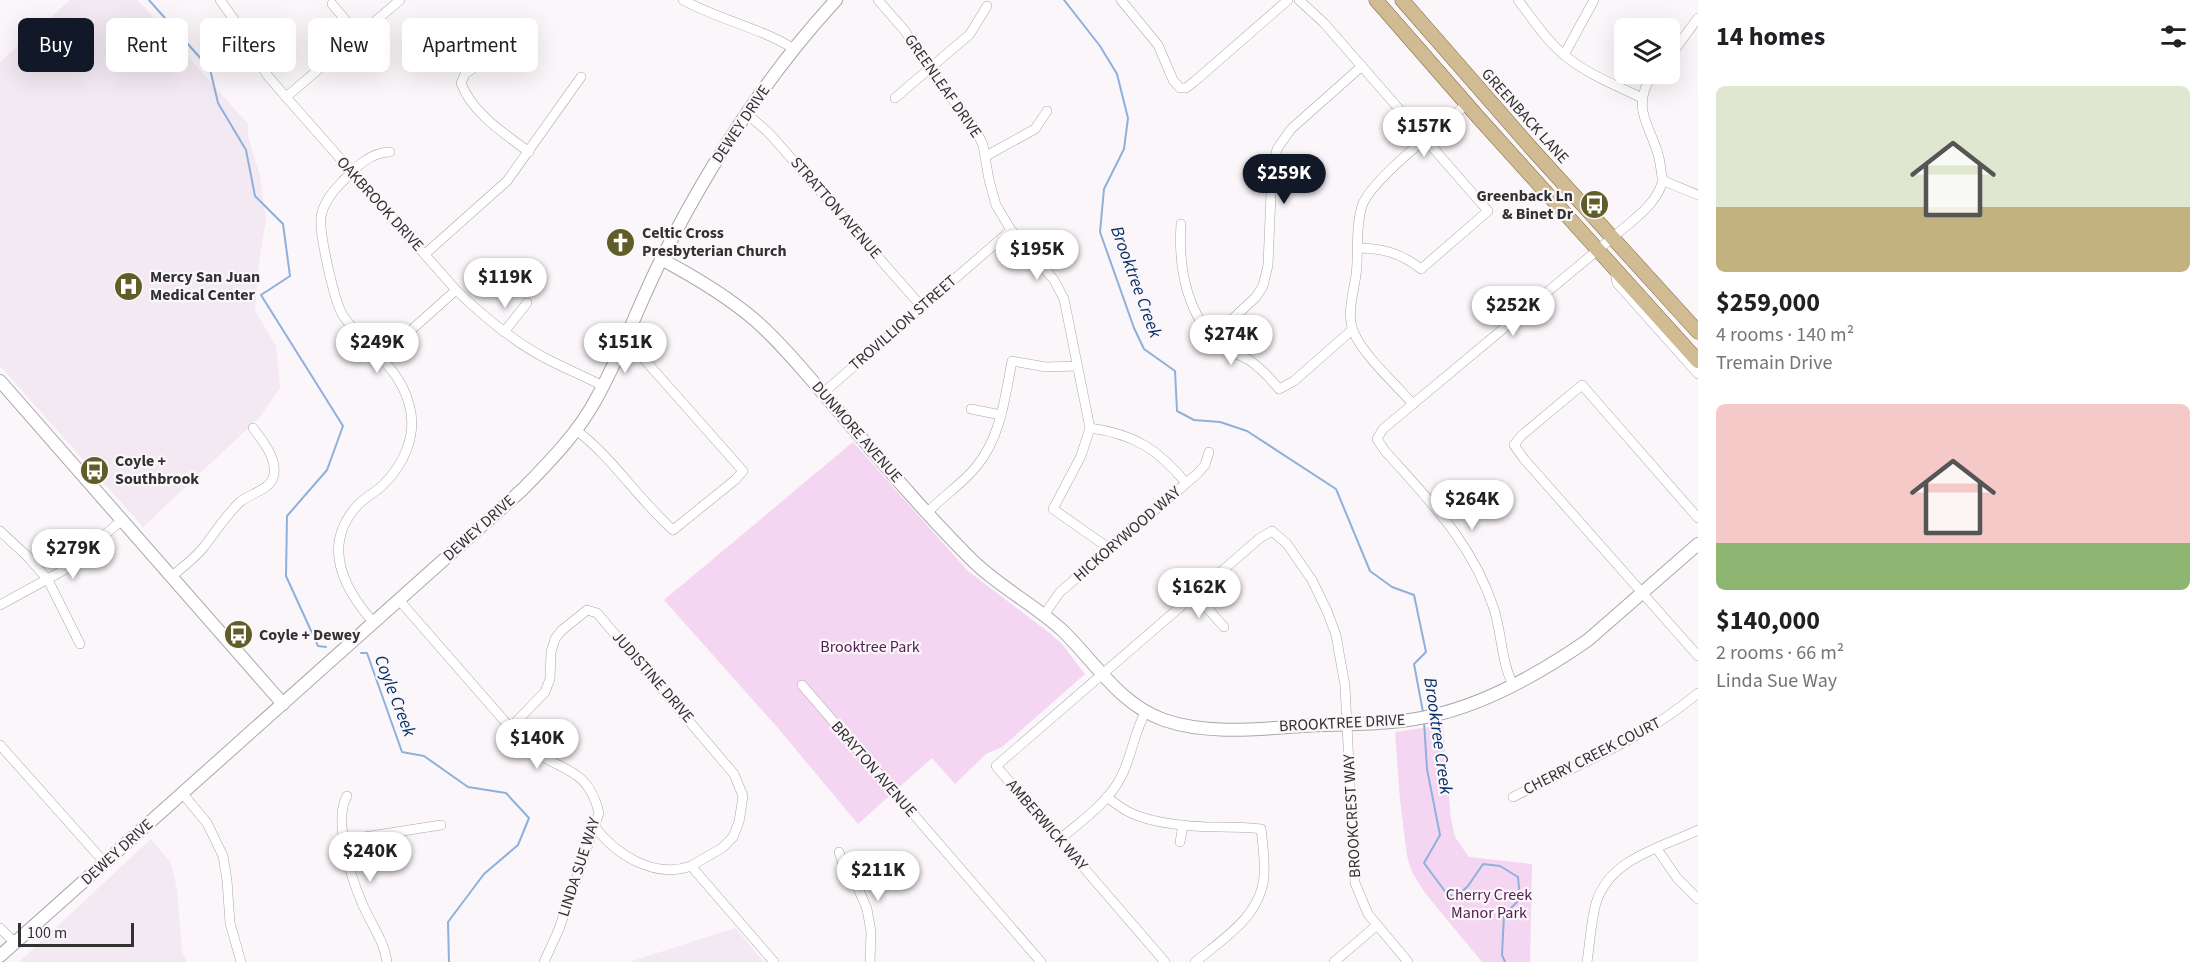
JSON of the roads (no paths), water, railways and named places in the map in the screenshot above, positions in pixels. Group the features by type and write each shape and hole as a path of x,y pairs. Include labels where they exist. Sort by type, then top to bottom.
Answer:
{"main road":[{"path":"1376,0 1698,361"},
{"name":"GREENBACK LANE","path":"1402,0 1500,113 1698,332"},
{"path":"1467,104 1500,113"}],"street":[{"name":"OAKBROOK DRIVE","path":"220,0 246,36 267,75 456,290 504,332 544,357 603,386"},
{"path":"378,18 400,0"},
{"path":"683,0 711,14 772,36 794,49"},
{"name":"DEWEY DRIVE","path":"0,956 523,489 576,430 603,386 661,259 693,200 746,113 794,49 836,0"},
{"name":"GREENLEAF DRIVE","path":"878,0 905,31 929,70 975,128 986,156 992,195 996,205 1011,230 1054,280 1060,291 1067,309 1090,428 1082,456 1053,509 1110,549"},
{"path":"1121,0 1158,45 1173,80 1180,88 1186,88 1195,81 1288,0"},
{"path":"1299,0 1324,23 1488,211 1421,269 1389,251 1357,248"},
{"path":"1518,0 1548,40 1564,55 1587,71 1642,98"},
{"path":"1564,55 1594,0"},
{"path":"332,4 344,18"},
{"path":"895,98 970,34 987,6"},
{"path":"1680,46 1694,33 1698,18"},
{"path":"1214,336 1256,297 1263,286 1269,265 1272,170 1277,149 1291,129 1362,66"},
{"path":"286,97 315,72"},
{"path":"468,72 460,83 477,108 529,152"},
{"path":"425,254 495,194 529,152 581,77"},
{"path":"1513,685 1503,660 1495,610 1472,556 1453,528 1377,439 1383,429 1645,210 1656,196 1664,181 1659,156 1643,119 1642,98 1647,84"},
{"path":"1413,404 1361,346 1352,330 1350,312 1362,207 1372,189 1467,104"},
{"path":"986,156 1035,129 1047,111"},
{"name":"STRATTON AVENUE","path":"746,113 770,133 922,307"},
{"path":"374,622 358,604 345,583 340,564 339,547 350,515 397,469 410,439 412,416 405,390 398,378 350,324 337,303 322,233 321,217 335,189 352,172 373,155 390,152"},
{"path":"1664,181 1698,195"},
{"path":"1181,224 1183,273 1190,300 1203,324 1223,346 1259,368 1279,389 1294,381 1352,330"},
{"name":"TROVILLION STREET","path":"823,393 1011,230"},
{"name":"DUNMORE AVENUE","path":"661,259 712,288 743,310 777,341 976,564 1044,615"},
{"path":"1615,268 1617,283 1698,374"},
{"path":"381,357 456,290"},
{"path":"504,332 527,303"},
{"path":"576,430 605,456 661,520 673,530 743,471 624,339"},
{"path":"928,512 976,467 995,435 1012,361 1046,368 1077,366"},
{"path":"0,381 283,704"},
{"path":"1698,518 1582,385 1521,436 1514,445 1698,656"},
{"path":"971,409 1001,415"},
{"path":"172,576 203,548 236,506 270,483 273,478 271,457 253,428"},
{"path":"1090,428 1113,431 1146,446 1166,461 1186,483"},
{"name":"HICKORYWOOD WAY","path":"1044,615 1060,592 1201,470 1209,452"},
{"path":"0,604 64,570 122,520"},
{"path":"0,531 48,580 80,644"},
{"name":"BROOKCREST WAY","path":"1195,594 1260,538 1272,531 1287,544 1312,579 1328,611 1343,669 1355,883 1360,900 1376,926 1408,962"},
{"name":"BROOKTREE DRIVE","path":"1044,615 1073,642 1115,689 1146,711 1176,723 1212,730 1410,720 1436,715 1466,705 1548,667 1588,640 1698,544"},
{"path":"1100,674 1195,594 1224,627"},
{"name":"LINDA SUE WAY","path":"399,600 528,748 581,777 595,799 598,813 594,826 555,940 544,962"},
{"name":"JUDISTINE DRIVE","path":"510,728 545,692 550,680 551,652 555,639 561,631 587,610 597,613 716,751 734,774 743,796 739,822 733,837 722,849 691,866"},
{"name":"AMBERWICK WAY","path":"1100,674 996,766 1165,962"},
{"name":"BRAYTON AVENUE","path":"802,685 1037,961"},
{"name":"CHERRY CREEK COURT","path":"1513,796 1646,731 1676,712 1698,693"},
{"path":"1059,840 1107,797 1122,775 1146,711"},
{"path":"0,745 105,862"},
{"path":"182,793 207,823 221,850 227,880 230,923 240,962"},
{"path":"347,796 341,816 348,857 361,902 386,951 387,962"},
{"path":"1107,797 1133,814 1183,825 1243,826 1261,829 1264,878 1258,901 1232,932 1195,962"},
{"path":"345,840 441,825"},
{"path":"1180,842 1183,825"},
{"path":"594,826 617,851 639,863 671,869 691,866 774,962"},
{"path":"1587,962 1596,904 1607,882 1625,864 1698,830"},
{"path":"1657,849 1677,878 1698,899"},
{"path":"839,852 847,875 858,888 867,909 871,932 870,962"},
{"path":"1334,962 1376,926"},
{"path":"0,928 15,943"}],"waterway":[{"name":"Coyle Creek","path":"149,0 210,69 218,103 246,150 255,196 283,224 290,276 261,295 343,426 327,470 287,516 286,576 318,646 326,647"},
{"name":"Brooktree Creek","path":"1064,0 1100,46 1117,74 1128,118 1124,149 1104,189 1100,232 1134,328 1144,349 1175,371 1177,411 1194,420 1220,422 1247,431 1336,489 1370,571 1392,587 1414,595 1426,652 1414,664 1423,712"},
{"name":"Coyle Creek","path":"361,653 367,653 402,752 424,756 468,787 506,793 529,818 518,845 484,874 448,922 449,962"},
{"name":"Brooktree Creek","path":"1424,721 1427,769 1440,835 1424,863 1447,894 1456,897 1468,886 1483,864 1500,866 1518,877 1520,899 1504,915 1502,955 1505,962"}],"place":[{"name":"Greenback Ln & Binet Dr","path":"1594,205"},
{"name":"Celtic Cross Presbyterian Church","path":"621,242"},
{"name":"Mercy San Juan Medical Center","path":"129,286"},
{"name":"Coyle + Southbrook","path":"94,470"},
{"name":"Coyle + Dewey","path":"238,635"}],"park label":[{"name":"Brooktree Park","path":"870,647"},
{"name":"Cherry Creek Manor Park","path":"1489,904"}]}
